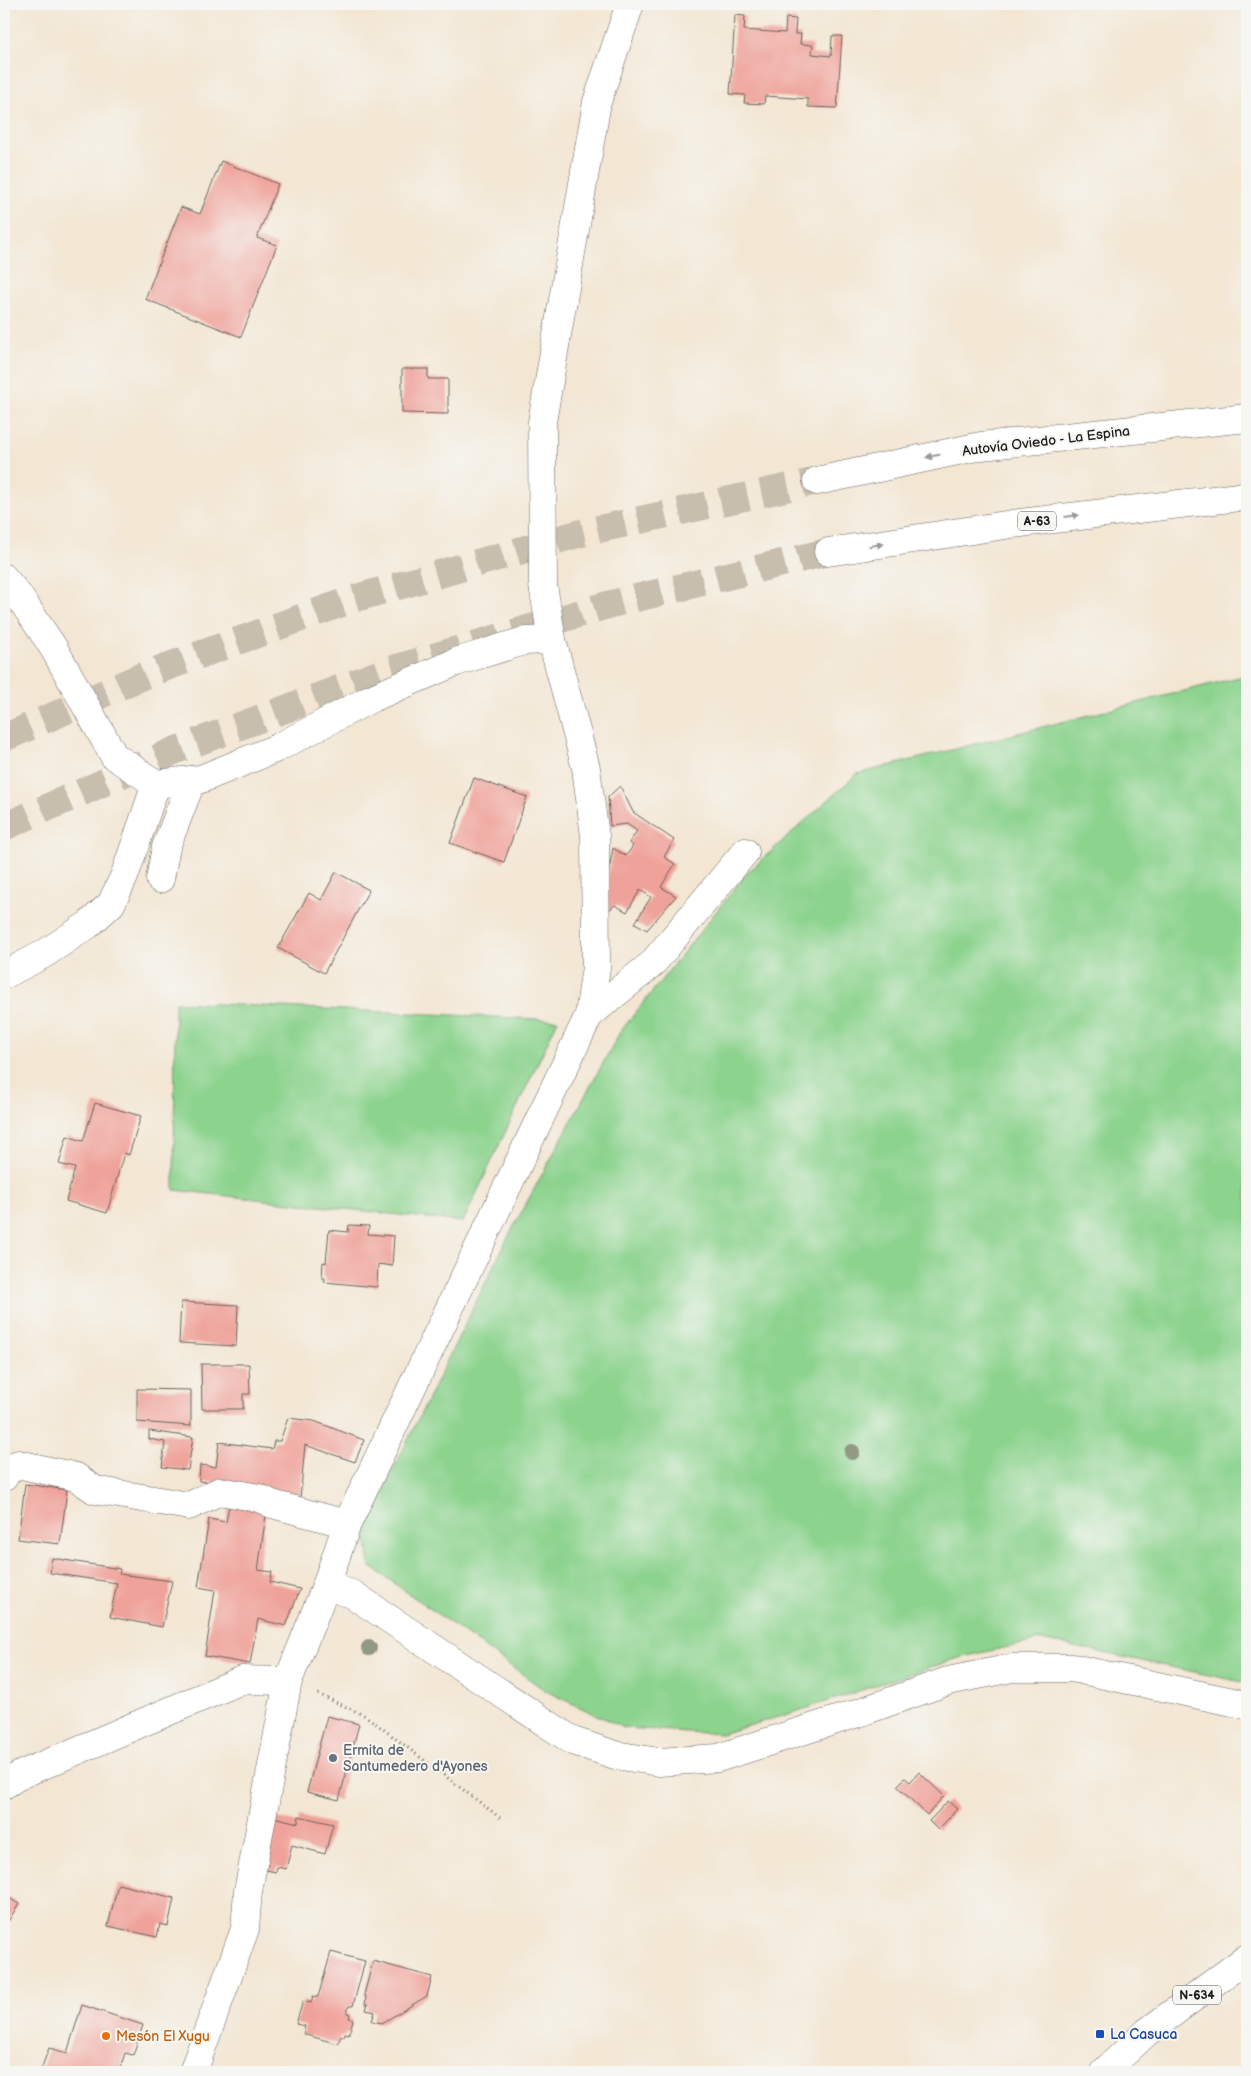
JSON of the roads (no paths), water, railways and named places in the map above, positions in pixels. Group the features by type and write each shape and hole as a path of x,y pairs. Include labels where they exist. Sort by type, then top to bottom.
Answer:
{"main road":[{"path":"193,2072 246,1929 248,1891 288,1681 326,1586 347,1524 589,1015 596,967 595,836 586,768 552,640 543,585 542,422 597,102 630,4"},
{"path":"981,446 1247,401"},
{"name":"Autovía Oviedo - La Espina","path":"817,481 981,446 1247,418"},
{"name":"A-63","path":"828,552 1012,524 1247,497"},
{"path":"4,578 18,595 53,647 114,756 156,784 201,779 277,748 370,699 456,662 524,641 552,640"},
{"path":"160,879 166,847 192,780"},
{"path":"4,975 44,954 88,924 111,904 124,877 156,784"},
{"path":"589,1015 652,964 745,852"},
{"path":"4,1477 5,1472 18,1464 76,1476 94,1490 189,1506 220,1491 259,1498 272,1504 347,1524"},
{"path":"326,1586 352,1594 573,1741 615,1755 659,1762 718,1758 858,1713 948,1681 1012,1668 1072,1668 1247,1705"},
{"path":"4,1785 20,1775 242,1680 288,1681"},
{"name":"N-634","path":"1104,2072 1147,2032 1247,1958"}],"tunnel":[{"path":"4,738 147,674 353,599 581,533 817,481"},
{"path":"4,827 176,750 387,671 611,604 828,552"}],"place":[{"name":"Ermita de Santumedero d'Ayones","path":"333,1758"},
{"name":"La Casuca","path":"1100,2034"},
{"name":"Mesón El Xugu","path":"106,2036"}]}
